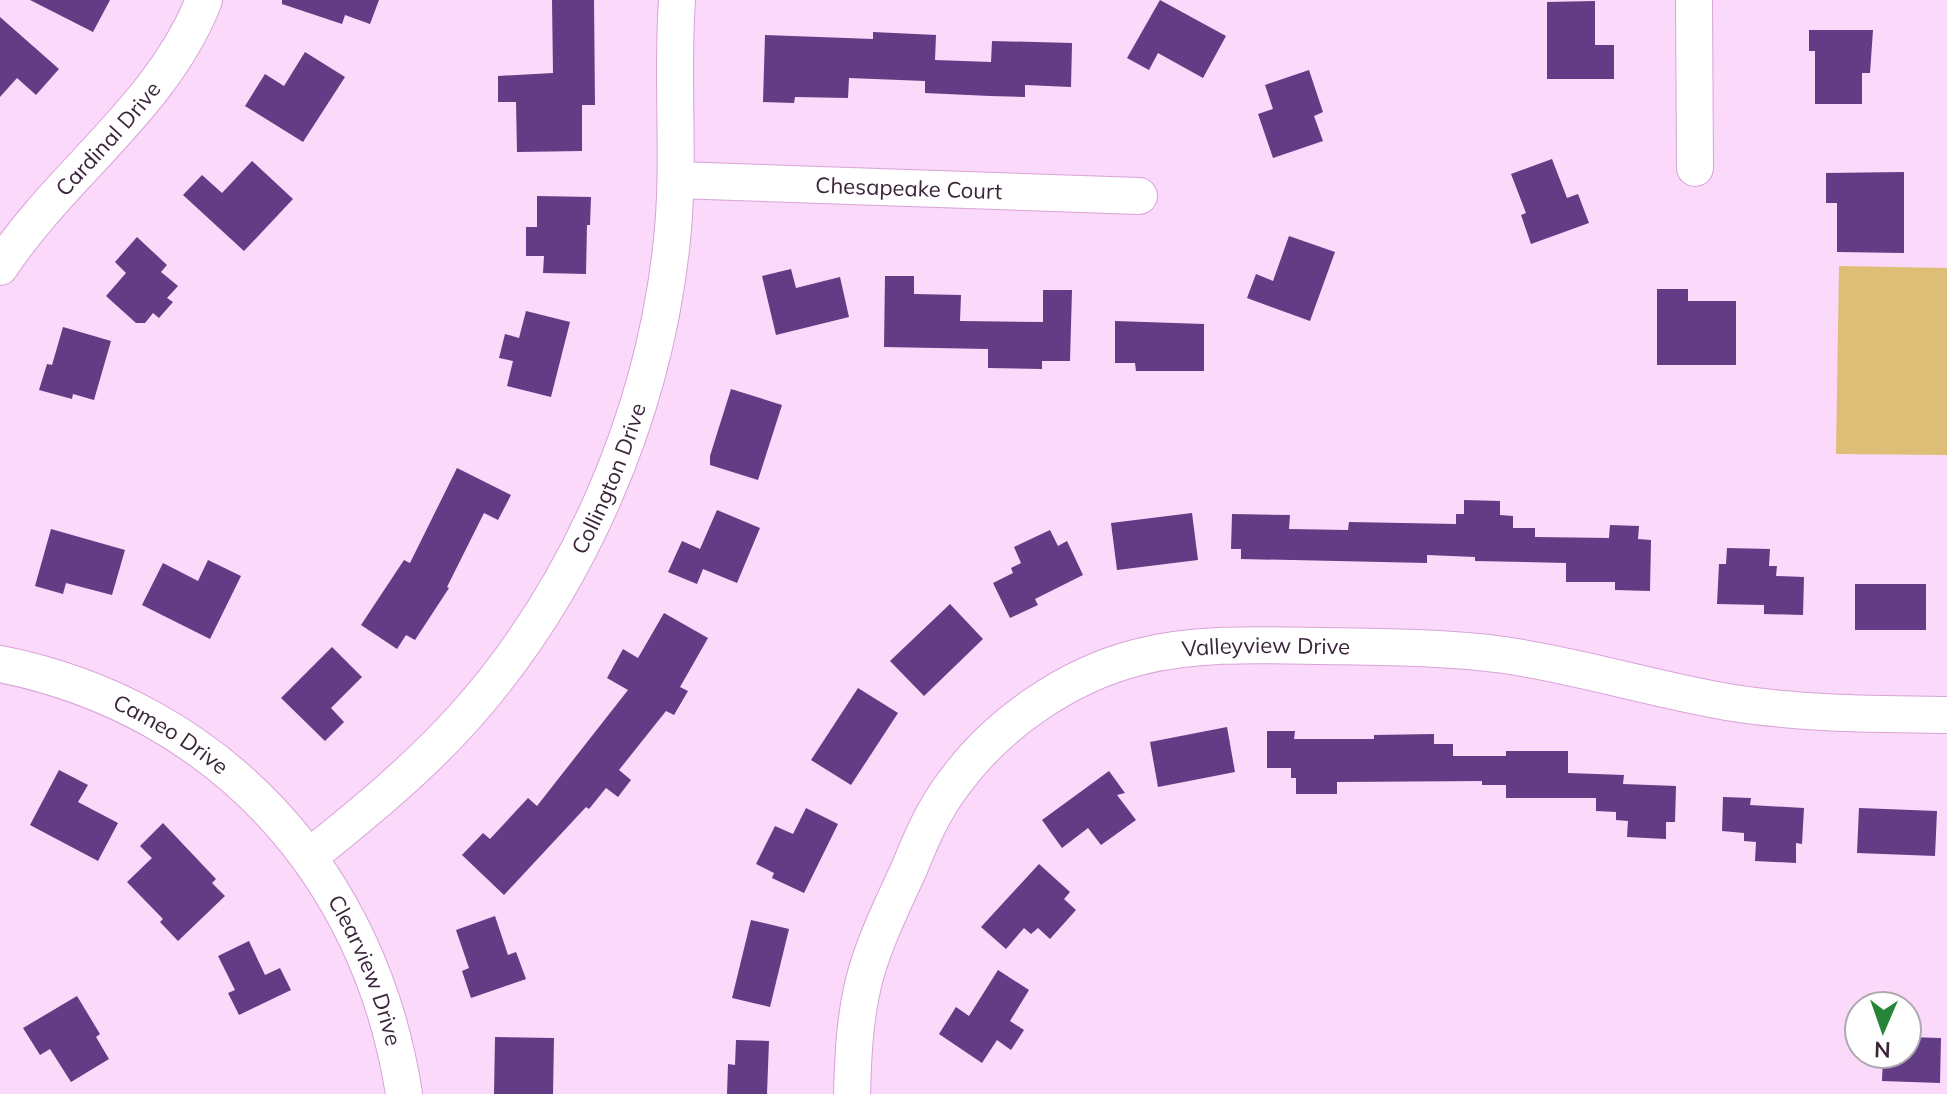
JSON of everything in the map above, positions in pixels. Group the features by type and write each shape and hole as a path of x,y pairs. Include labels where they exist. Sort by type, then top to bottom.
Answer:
{"street":[{"name":"Cardinal Drive","path":"0,267 20,236 159,79 180,49 204,0"},
{"name":"Collington Drive","path":"309,857 390,790 467,714 512,655 578,551 620,458 642,395 660,322 671,249 677,180 677,0"},
{"path":"1694,0 1695,168"},
{"name":"Chesapeake Court","path":"677,180 1139,196"},
{"name":"Valleyview Drive","path":"852,1094 856,1024 865,978 882,931 934,813 978,755 1021,715 1061,689 1115,664 1197,647 1410,647 1505,655 1683,694 1791,711 1947,715"},
{"name":"Cameo Drive","path":"0,664 80,686 172,731 222,767 255,796 309,857"},
{"name":"Clearview Drive","path":"309,857 350,921 367,958 393,1034 404,1094"}],"shaded area":[{"path":"1839,266 1947,268 1947,455 1836,454"}],"building":[{"path":"30,0 110,0 93,32"},
{"path":"282,0 379,0 370,24 345,15 342,24 282,4"},
{"path":"552,0 594,0 595,105 582,105 582,151 517,152 516,102 498,102 498,76 553,73"},
{"path":"1160,0 1226,36 1203,78 1158,53 1149,70 1127,58"},
{"path":"1595,1 1595,45 1614,45 1614,79 1547,79 1547,2"},
{"path":"0,17 59,69 36,95 17,78 0,97"},
{"path":"1809,30 1873,30 1870,73 1862,73 1862,104 1815,104 1815,51 1809,51"},
{"path":"873,32 936,35 935,60 991,62 992,41 1072,43 1071,87 1025,85 1025,97 990,96 925,93 925,81 849,78 848,98 795,97 794,103 763,102 765,35 873,39"},
{"path":"305,52 345,77 303,142 245,106 265,74 284,86"},
{"path":"1309,70 1323,112 1314,116 1323,141 1273,158 1258,114 1273,109 1265,85"},
{"path":"1552,159 1567,198 1578,194 1589,223 1531,244 1521,215 1526,213 1511,174"},
{"path":"252,161 293,199 244,251 183,195 202,175 222,193"},
{"path":"1904,172 1904,253 1837,252 1837,203 1826,203 1826,173"},
{"path":"537,196 591,197 586,274 543,273 544,256 526,256 526,227 537,227"},
{"path":"1289,236 1335,252 1310,321 1247,298 1256,274 1273,281"},
{"path":"137,237 167,265 161,272 178,286 167,298 173,302 159,318 153,313 145,323 136,323 106,296 126,273 115,262"},
{"path":"791,269 796,288 840,277 849,317 776,335 762,276"},
{"path":"885,276 914,276 914,294 961,295 960,321 1043,322 1043,290 1072,290 1070,361 1042,361 1042,369 988,368 988,349 884,347"},
{"path":"1657,289 1688,289 1688,301 1736,301 1736,365 1657,365"},
{"path":"526,311 570,322 551,397 507,386 513,361 499,358 505,334 519,338"},
{"path":"1115,321 1204,324 1204,371 1136,371 1135,363 1115,363"},
{"path":"63,327 111,341 94,400 73,394 72,399 39,390 47,364 52,365"},
{"path":"731,389 782,405 758,480 710,465"},
{"path":"457,468 511,495 498,520 484,513 449,588 415,640 406,635 397,649 361,625 404,560 410,563"},
{"path":"1464,500 1500,501 1500,515 1513,516 1513,528 1535,528 1535,537 1609,538 1610,525 1639,526 1638,539 1651,540 1650,591 1615,590 1615,582 1566,582 1566,563 1475,561 1475,557 1427,555 1427,563 1241,559 1241,549 1231,549 1232,514 1290,515 1289,529 1348,530 1349,522 1456,524 1456,514 1464,514"},
{"path":"717,510 760,528 737,583 703,569 697,584 668,572 682,541 700,549"},
{"path":"1192,513 1198,560 1117,570 1111,523"},
{"path":"51,529 125,550 112,595 66,583 63,594 35,586"},
{"path":"1050,530 1058,546 1067,541 1083,575 1035,599 1038,605 1010,618 993,583 1013,573 1011,568 1021,563 1014,547"},
{"path":"1727,548 1770,549 1769,566 1777,566 1776,576 1804,577 1803,615 1764,614 1764,605 1717,604 1719,564 1726,564"},
{"path":"208,560 241,576 210,639 142,605 163,563 198,581"},
{"path":"1855,584 1926,584 1926,630 1855,630"},
{"path":"950,604 983,639 924,696 890,661"},
{"path":"664,613 708,638 680,687 688,691 674,715 666,711 619,770 631,780 618,797 606,788 504,895 462,855 483,833 490,839 528,798 537,806 628,690 607,678 623,649 638,658"},
{"path":"332,647 362,677 331,708 344,722 325,741 281,698"},
{"path":"858,688 898,713 851,785 811,760"},
{"path":"1227,727 1235,772 1158,787 1150,742"},
{"path":"1267,731 1295,731 1294,739 1374,739 1374,735 1434,734 1434,744 1453,744 1453,756 1506,756 1506,751 1568,751 1568,773 1624,775 1623,784 1676,786 1675,822 1666,822 1666,839 1627,837 1628,821 1616,820 1616,812 1596,811 1596,798 1506,798 1506,785 1482,785 1482,781 1337,782 1337,794 1296,794 1296,778 1291,778 1291,768 1267,768"},
{"path":"59,770 88,785 78,802 118,823 98,861 30,825"},
{"path":"1109,771 1125,793 1117,795 1136,820 1101,845 1088,828 1062,848 1042,820"},
{"path":"1723,797 1751,798 1750,805 1804,808 1802,844 1796,843 1796,863 1755,861 1756,842 1744,841 1744,833 1722,831"},
{"path":"806,808 838,824 804,893 772,878 774,873 756,864 775,826 793,834"},
{"path":"1859,808 1937,811 1935,856 1857,853"},
{"path":"163,823 216,879 212,883 225,896 178,941 160,922 163,919 127,882 152,858 140,846"},
{"path":"1039,864 1070,892 1064,899 1076,910 1050,939 1038,928 1031,934 1024,928 1006,949 981,927"},
{"path":"495,916 508,955 516,952 526,979 471,998 462,971 469,968 456,930"},
{"path":"751,920 789,929 770,1007 732,998"},
{"path":"249,941 265,975 280,968 291,990 239,1015 228,993 235,990 218,956"},
{"path":"998,970 1029,990 1010,1021 1024,1030 1011,1050 997,1040 982,1063 939,1034 956,1007 969,1016"},
{"path":"77,996 100,1034 96,1037 109,1059 71,1082 50,1049 40,1055 23,1028"},
{"path":"495,1037 554,1038 553,1094 494,1094"},
{"path":"1923,1037 1941,1038 1940,1083 1882,1081 1882,1070 1923,1070"},
{"path":"736,1040 769,1041 767,1094 727,1094 728,1064 735,1065"}]}
